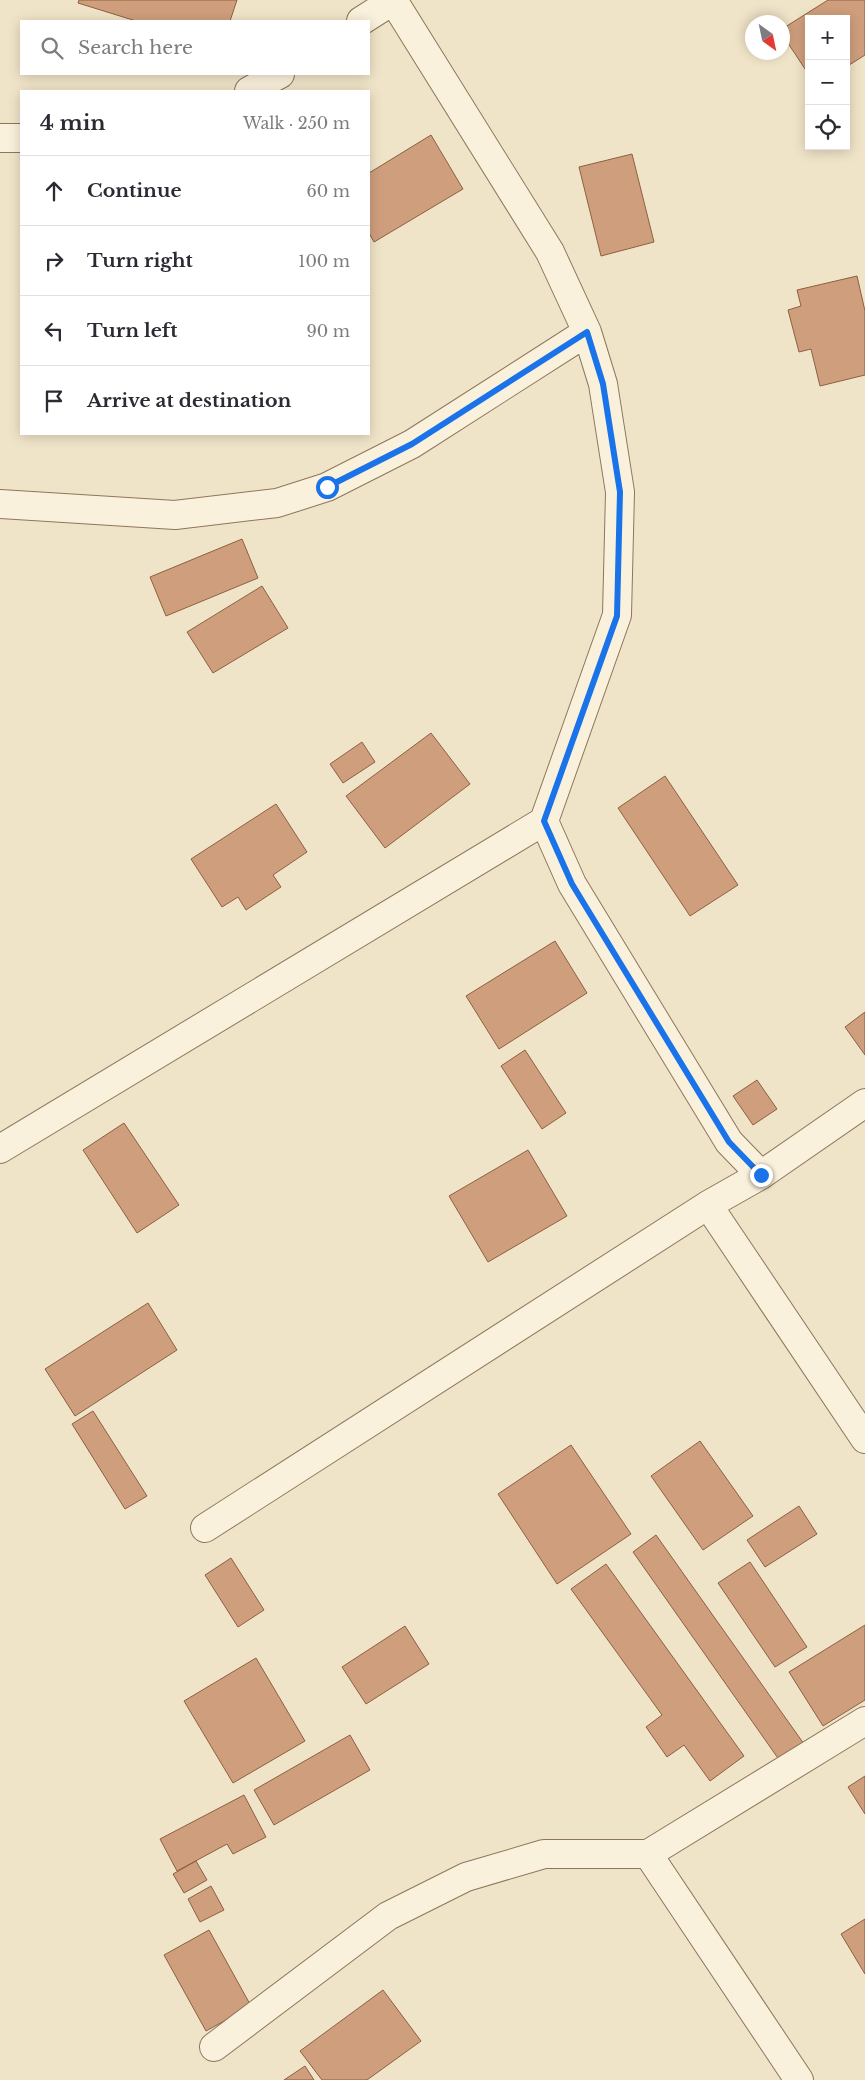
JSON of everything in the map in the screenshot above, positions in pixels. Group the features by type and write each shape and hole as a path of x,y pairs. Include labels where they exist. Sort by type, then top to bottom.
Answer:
{"street":[{"path":"0,1149 544,821 617,616 620,492 603,384 587,332 550,252 394,0 363,20"},
{"path":"251,90 278,75"},
{"path":"0,138 20,138"},
{"path":"0,504 175,515 277,503 327,487 412,444 587,332"},
{"path":"544,821 572,884 724,1134 729,1142 761,1175"},
{"path":"205,1528 708,1205 761,1175 865,1103"},
{"path":"708,1205 865,1439"},
{"path":"214,2047 388,1916 466,1877 544,1854 648,1854 865,1721"},
{"path":"648,1854 800,2080"}],"building":[{"path":"79,0 237,0 230,20 133,20 78,3"},
{"path":"828,0 865,0 865,55 850,64 850,15 805,15 805,69 790,46 790,24"},
{"path":"431,135 463,189 374,242 370,235 370,172"},
{"path":"632,154 654,242 601,256 579,167"},
{"path":"857,276 865,311 865,375 820,386 811,349 799,352 788,310 801,306 797,290"},
{"path":"242,539 258,578 166,616 150,577"},
{"path":"262,586 288,628 213,673 187,632"},
{"path":"431,733 470,784 385,848 346,796"},
{"path":"362,742 375,762 343,783 330,764"},
{"path":"665,776 738,885 690,916 618,808"},
{"path":"276,804 307,852 273,875 281,887 246,910 238,897 222,907 191,859"},
{"path":"555,941 587,993 499,1049 466,996"},
{"path":"865,1012 865,1055 845,1027"},
{"path":"525,1050 566,1113 542,1129 501,1066"},
{"path":"757,1080 777,1109 753,1125 733,1096"},
{"path":"124,1123 179,1205 137,1233 83,1150"},
{"path":"528,1150 567,1216 488,1262 449,1196"},
{"path":"148,1303 177,1350 75,1416 45,1369"},
{"path":"93,1411 147,1496 125,1509 72,1424"},
{"path":"700,1441 753,1516 703,1550 651,1476"},
{"path":"571,1445 631,1534 557,1584 498,1494"},
{"path":"799,1506 817,1534 765,1567 747,1540"},
{"path":"656,1535 804,1744 780,1761 633,1552"},
{"path":"231,1558 264,1610 238,1627 205,1575"},
{"path":"750,1562 807,1647 775,1667 718,1583"},
{"path":"606,1564 744,1756 710,1781 684,1745 667,1757 646,1727 662,1715 571,1589"},
{"path":"865,1625 865,1700 823,1726 789,1672"},
{"path":"405,1626 429,1664 366,1704 342,1667"},
{"path":"256,1658 305,1741 233,1783 184,1701"},
{"path":"350,1735 370,1770 274,1825 254,1790"},
{"path":"865,1776 865,1814 848,1787"},
{"path":"244,1795 266,1837 233,1854 227,1844 177,1871 160,1839"},
{"path":"196,1861 207,1880 184,1893 173,1874"},
{"path":"211,1886 224,1910 200,1922 188,1899"},
{"path":"865,1919 865,1974 841,1934"},
{"path":"209,1930 251,2006 206,2031 164,1955"},
{"path":"383,1990 421,2041 367,2080 322,2080 300,2051"},
{"path":"305,2066 314,2080 284,2080"}],"route":[{"path":"327,487 412,444 587,332 603,384 620,492 617,616 544,821 572,884 729,1142 761,1175"}]}
